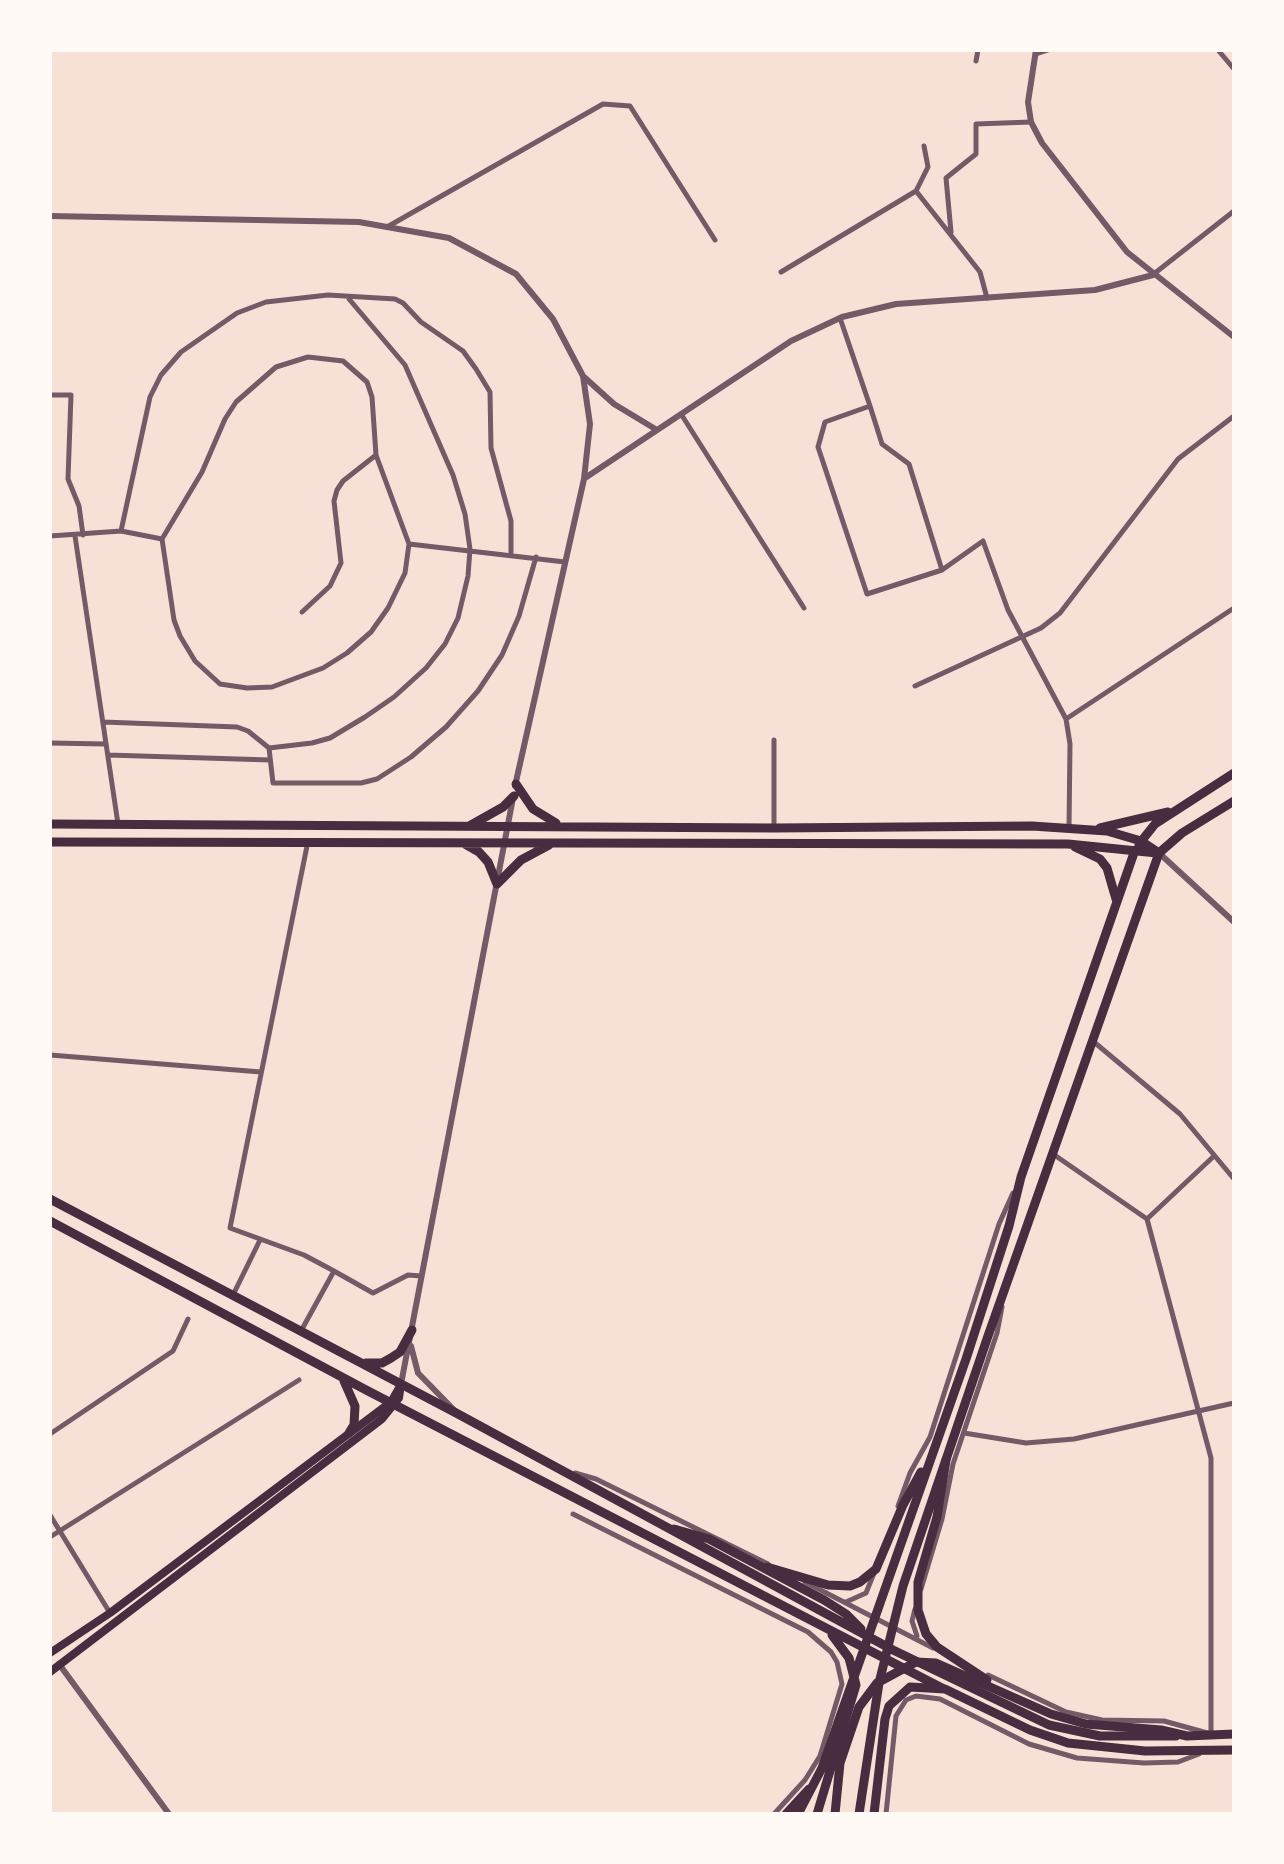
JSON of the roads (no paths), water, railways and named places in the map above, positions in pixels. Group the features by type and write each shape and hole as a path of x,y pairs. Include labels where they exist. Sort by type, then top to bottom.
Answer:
{"main road":[{"path":"802,1810 822,1768 966,1359 1009,1226 1020,1177 1138,845 1155,824 1234,773"},
{"path":"470,826 504,806 515,790 533,809 563,826"},
{"path":"860,1814 879,1683 903,1586 978,1363 1160,853 1182,833 1234,800"},
{"path":"1094,830 1176,810"},
{"path":"50,824 1069,828 1094,830 1160,853"},
{"path":"457,841 479,852 497,884 521,860 556,842"},
{"path":"50,842 1138,845"},
{"path":"1068,844 1100,859 1107,868 1116,899"},
{"path":"50,1200 402,1384 893,1650 1048,1724 1100,1736 1234,1734"},
{"path":"50,1221 830,1632 1030,1730 1068,1743 1146,1751 1234,1750"},
{"path":"360,1362 372,1365 392,1358 411,1335"},
{"path":"339,1375 349,1387 355,1406 354,1424 348,1434"},
{"path":"50,1672 376,1424 402,1384"},
{"path":"50,1653 110,1613 393,1403"},
{"path":"756,1562 828,1586 860,1582 876,1569 903,1504 931,1457"},
{"path":"946,1460 937,1517 918,1582 919,1618 936,1647 1014,1698"},
{"path":"667,1528 697,1534 756,1562 853,1620 874,1653 879,1683"},
{"path":"830,1632 849,1658 856,1686 840,1749 835,1814"},
{"path":"817,1811 858,1706 888,1675 916,1662 936,1662 1051,1714 1086,1724 1186,1736"},
{"path":"874,1814 880,1748 889,1706 910,1687 946,1689"},
{"path":"802,1810 840,1749"},
{"path":"786,1814 840,1749"}],"street":[{"path":"976,61 978,50"},
{"path":"1048,50 1036,52 1028,97 1031,122 1042,143 1106,230 1153,275 1234,336"},
{"path":"1218,50 1234,69"},
{"path":"386,227 603,104 630,106 715,240"},
{"path":"951,232 946,178 976,154 976,124 1031,122"},
{"path":"781,272 916,191 928,167 924,146"},
{"path":"916,191 980,272 986,298"},
{"path":"584,479 791,341 840,318 880,306 1094,290 1153,275 1234,210"},
{"path":"50,216 359,222 449,238 516,274 553,319 584,376 614,404 657,430"},
{"path":"121,531 150,397 161,375 181,352 237,312 266,302 328,295 403,303 420,322 463,351 490,392 491,448 511,521 510,553"},
{"path":"103,722 237,727 269,748 312,743 330,738 394,696 426,668 445,644 458,618 470,549 453,475 404,365 349,298"},
{"path":"840,318 882,444 909,464 942,570"},
{"path":"308,357 343,361 367,382 372,398 376,455 409,544 405,573 371,632 347,653 298,679 272,687 220,684 208,676 180,636 174,620 162,539 202,472 224,419 236,402 260,379 286,363 308,357"},
{"path":"402,1384 515,790 584,479 590,424 584,376"},
{"path":"50,395 71,395 68,479 79,506 79,536 118,824"},
{"path":"870,406 825,422 818,447 867,594 942,570 983,542 1003,598 1066,720 1070,744 1069,828"},
{"path":"681,414 804,608"},
{"path":"915,686 1042,628 1060,612 1178,459 1234,416"},
{"path":"302,612 330,586 341,563 334,501 337,490 342,481 376,455"},
{"path":"50,536 121,531 162,539"},
{"path":"409,544 565,562"},
{"path":"269,748 273,783 362,783 376,779 411,757 446,728 478,692 502,655 519,616 536,557"},
{"path":"1066,720 1234,608"},
{"path":"774,740 774,828"},
{"path":"50,744 106,744"},
{"path":"108,755 270,760"},
{"path":"308,841 230,1228 304,1255 373,1293 408,1275 422,1276"},
{"path":"1160,853 1234,922"},
{"path":"1092,1041 1180,1114 1234,1179"},
{"path":"50,1054 260,1072"},
{"path":"558,1469 596,1478 756,1562 846,1602 1066,1712 1102,1720 1164,1721 1211,1734 1211,1458 1147,1219 1053,1154"},
{"path":"1147,1219 1215,1156"},
{"path":"846,1602 862,1597 869,1587 910,1473 930,1437 999,1224 1020,1177"},
{"path":"233,1296 260,1239"},
{"path":"301,1331 334,1272"},
{"path":"918,1639 912,1628 913,1615 964,1433 997,1333 1004,1296"},
{"path":"50,1434 173,1350 188,1319"},
{"path":"411,1335 418,1373 458,1414"},
{"path":"50,1537 299,1380"},
{"path":"964,1433 1042,1442 1234,1403"},
{"path":"573,1514 821,1642 837,1662 840,1697 820,1756 805,1780 774,1814"},
{"path":"50,1515 110,1613"},
{"path":"59,1664 169,1814"},
{"path":"886,1814 896,1716 900,1706 916,1696 940,1700 1029,1744 1077,1758 1178,1762 1210,1750"}]}
